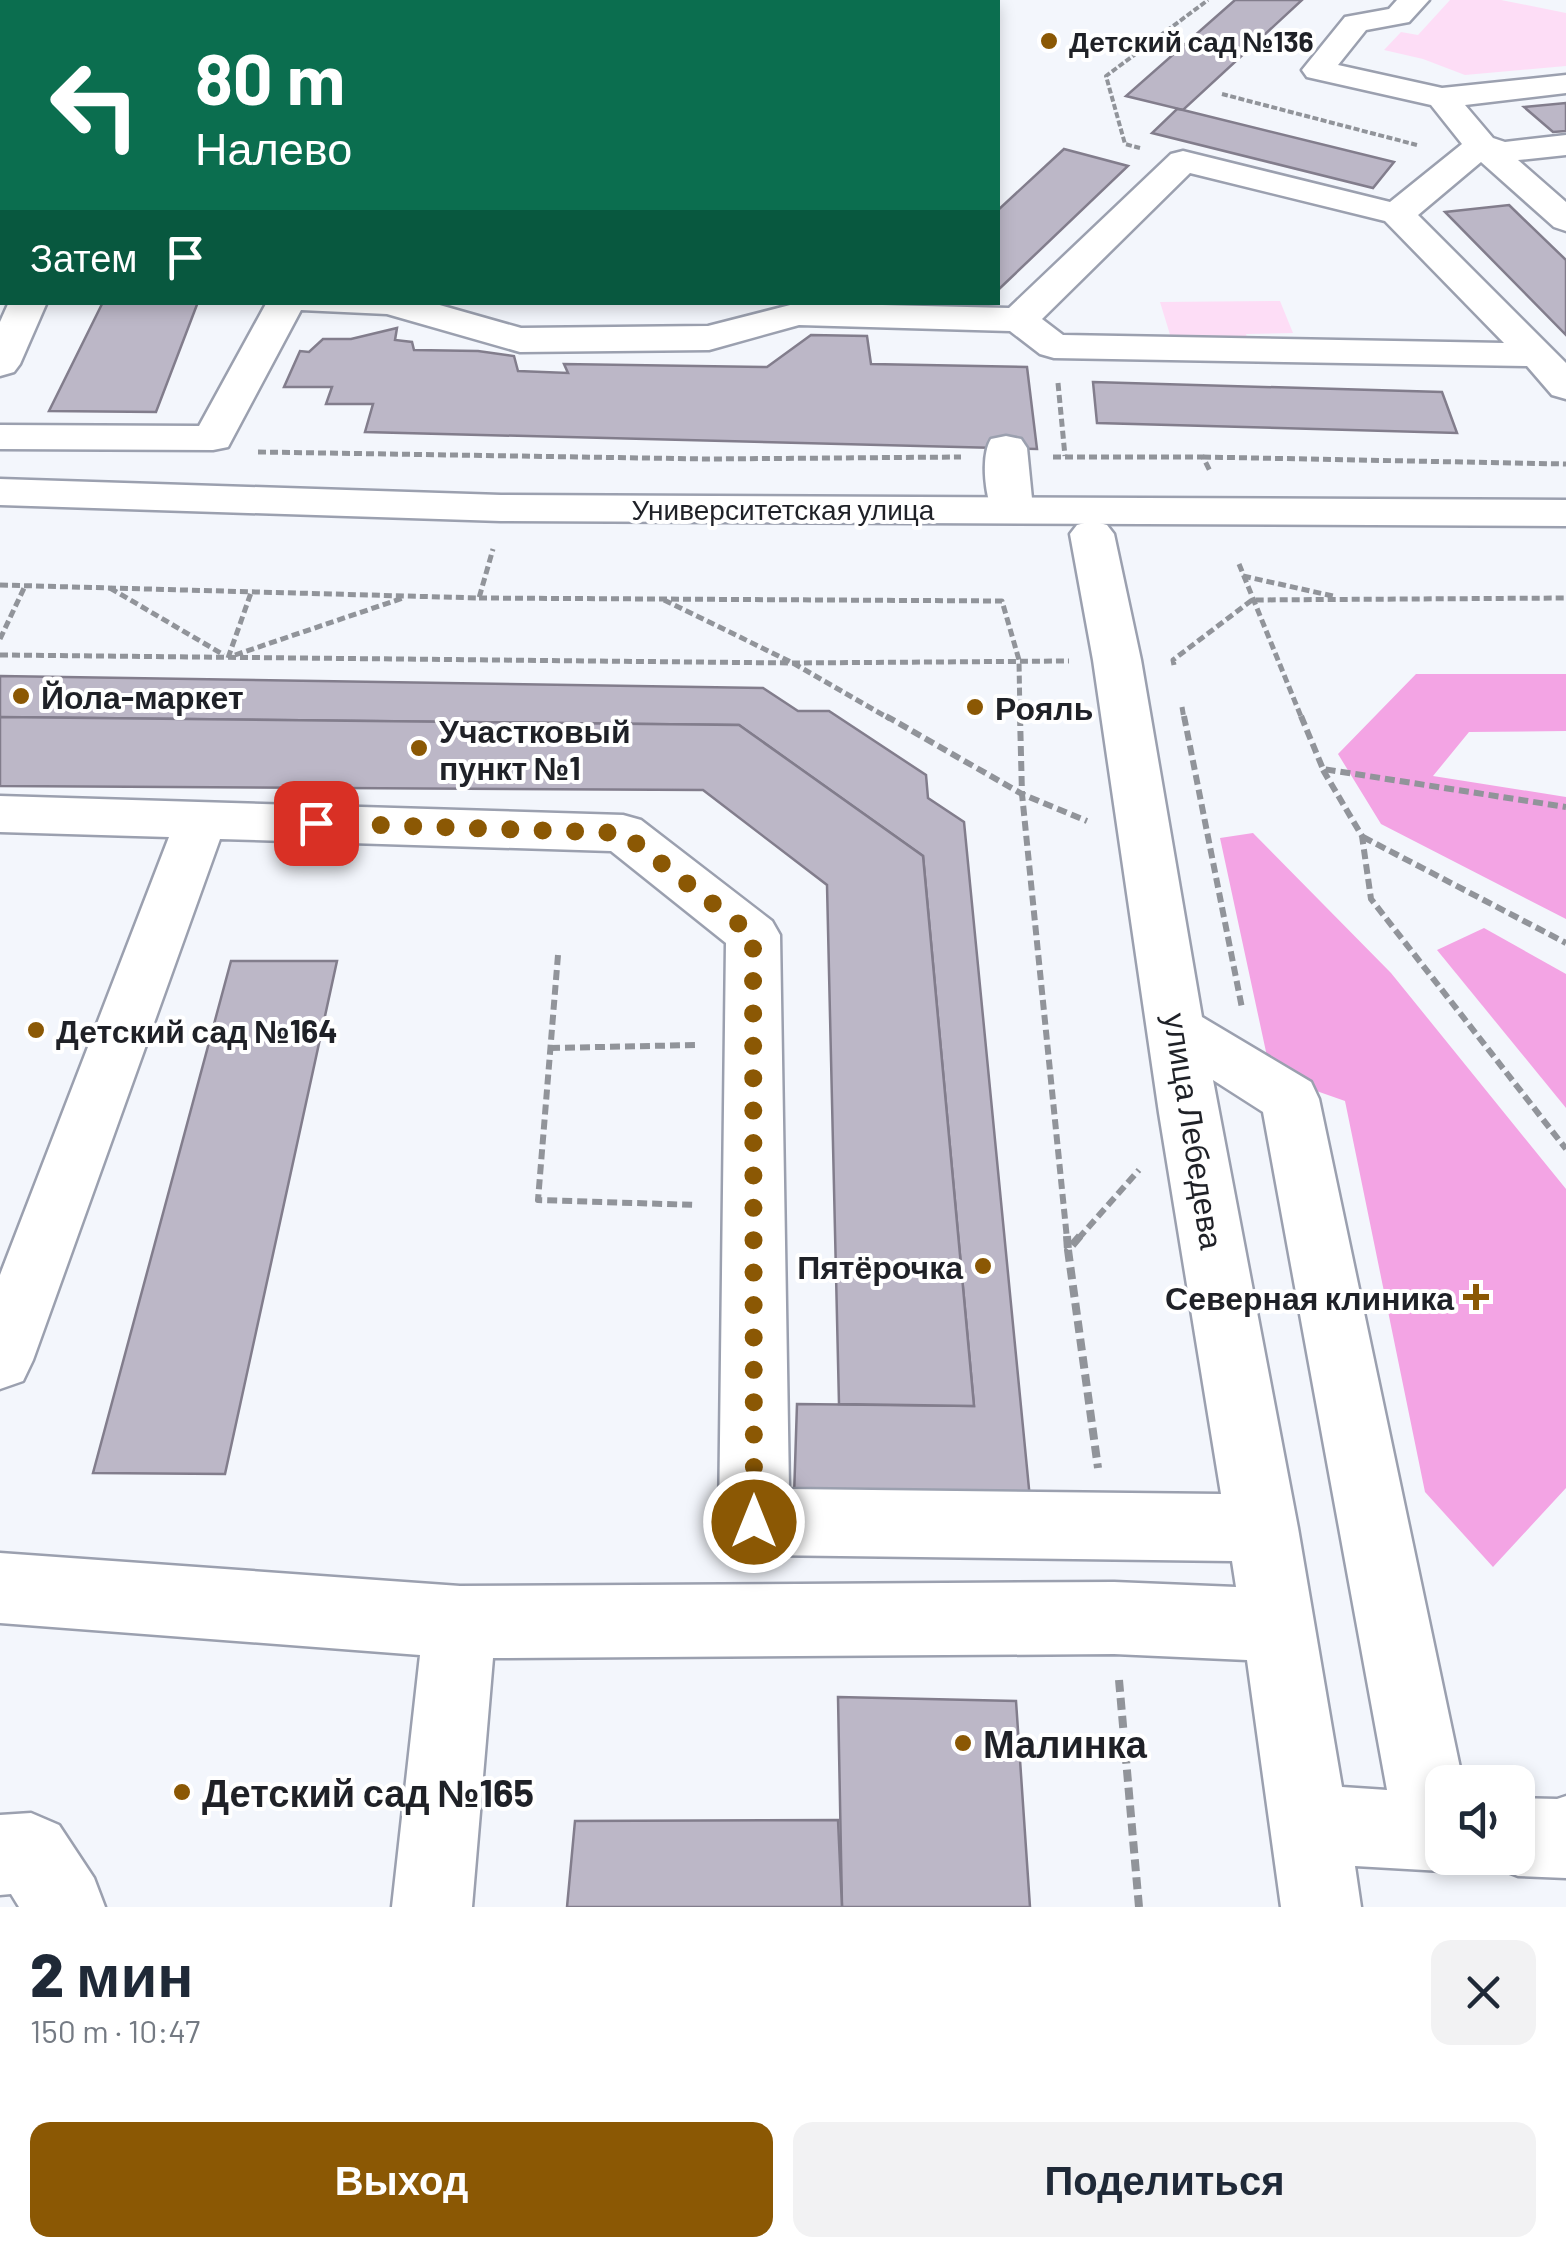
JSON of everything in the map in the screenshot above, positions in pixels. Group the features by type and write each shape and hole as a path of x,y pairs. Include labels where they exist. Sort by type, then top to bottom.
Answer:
{"main road":[{"path":"1414,0 1398,16 1356,23 1318,70 1442,98 1566,84"},
{"path":"1442,98 1474,152 1566,220"},
{"path":"1397,214 1474,152 1566,145"},
{"path":"1020,320 1183,161 1397,214 1566,387"},
{"path":"0,364 27,305"},
{"path":"0,437 213,438 284,305"},
{"path":"398,305 520,340 709,338 798,314 1020,320 1054,346 1538,355"},
{"path":"591,305 597,311 623,305"},
{"path":"1006,452 1011,509"},
{"name":"Университетская улица","path":"0,492 501,508 1011,509 1091,522 1566,538"},
{"name":"Университетская улица","path":"0,520 496,536 1566,513"},
{"name":"улица Лебедева","path":"1091,522 1263,1528 1321,1907"},
{"path":"0,814 623,833 753,935 754,1522 1263,1528"},
{"path":"0,1360 201,820"},
{"path":"1178,1030 1290,1100 1425,1768"},
{"path":"0,1588 460,1622 1114,1618 1279,1625"},
{"path":"432,1907 460,1622"},
{"path":"1308,1824 1425,1831"},
{"path":"0,1854 31,1854 65,1907"}],"path":[{"path":"1183,161 1125,144 1106,76 1208,0"},
{"path":"1222,94 1474,152"},
{"path":"1054,346 1065,456"},
{"path":"244,452 707,459 1006,452 1566,464"},
{"path":"1203,457 1216,483"},
{"path":"479,598 493,549"},
{"path":"1239,564 1323,769 1362,836 1371,899 1566,1149"},
{"path":"1242,576 1346,599"},
{"path":"0,585 479,598 1002,601 1020,660 1022,794 1056,1101 1068,1250"},
{"path":"0,639 25,586"},
{"path":"108,587 228,658 410,596"},
{"path":"228,658 252,590"},
{"path":"662,599 793,664 1022,794 1214,870"},
{"path":"0,654 793,664 1084,661"},
{"path":"1323,769 1566,807"},
{"path":"1362,836 1566,943"},
{"path":"558,955 538,1200 754,1207"},
{"path":"550,1048 754,1043"}],"shaded area":[{"path":"1450,0 1501,0 1566,13 1566,66 1465,75 1384,50 1401,32 1418,35"},
{"path":"1280,301 1293,333 1246,334 1251,351 1175,351 1160,302"},
{"path":"1416,674 1566,674 1566,731 1469,732 1433,776 1566,797 1566,919 1381,824 1338,754"},
{"path":"1253,833 1391,973 1566,1189 1566,1488 1493,1567 1425,1492 1345,1101 1271,1075 1220,838"},
{"path":"1484,928 1566,974 1566,1108 1437,950"}],"building":[{"path":"1235,0 1302,0 1183,110 1126,96"},
{"path":"1566,103 1566,131 1553,132 1524,107"},
{"path":"1177,109 1394,162 1373,188 1152,133"},
{"path":"1064,149 1128,166 1000,288 1000,208"},
{"path":"1509,205 1566,260 1566,335 1445,212"},
{"path":"102,305 197,305 156,412 49,411"},
{"path":"397,328 395,340 412,342 414,350 514,356 518,371 568,373 564,364 767,367 811,335 867,336 871,364 1027,367 1037,449 365,432 373,404 326,404 332,387 284,387 300,351 309,352 323,339 351,339"},
{"path":"1093,382 1442,392 1457,433 1097,423"},
{"path":"0,676 763,688 798,711 829,711 926,775 928,798 964,822 1030,1499 794,1497 797,1404 974,1406 923,856 739,725 0,717"},
{"path":"0,717 739,725 923,856 974,1406 839,1404 827,885 703,790 0,786"},
{"path":"231,961 337,961 225,1474 93,1473"},
{"path":"838,1697 1016,1701 1030,1907 842,1907"},
{"path":"838,1820 842,1907 567,1907 575,1821"}],"place":[{"name":"Детский сад №136","path":"1049,41"},
{"name":"Йола-маркет","path":"21,696"},
{"name":"Рояль","path":"975,707"},
{"name":"Участковый пункт №1","path":"419,748"},
{"name":"Детский сад №164","path":"36,1030"},
{"name":"Пятёрочка","path":"983,1266"},
{"name":"Северная клиника","path":"1476,1297"},
{"name":"Малинка","path":"963,1743"},
{"name":"Детский сад №165","path":"182,1792"}],"route":[{"path":"316,823 623,833 753,935 754,1522"}]}
